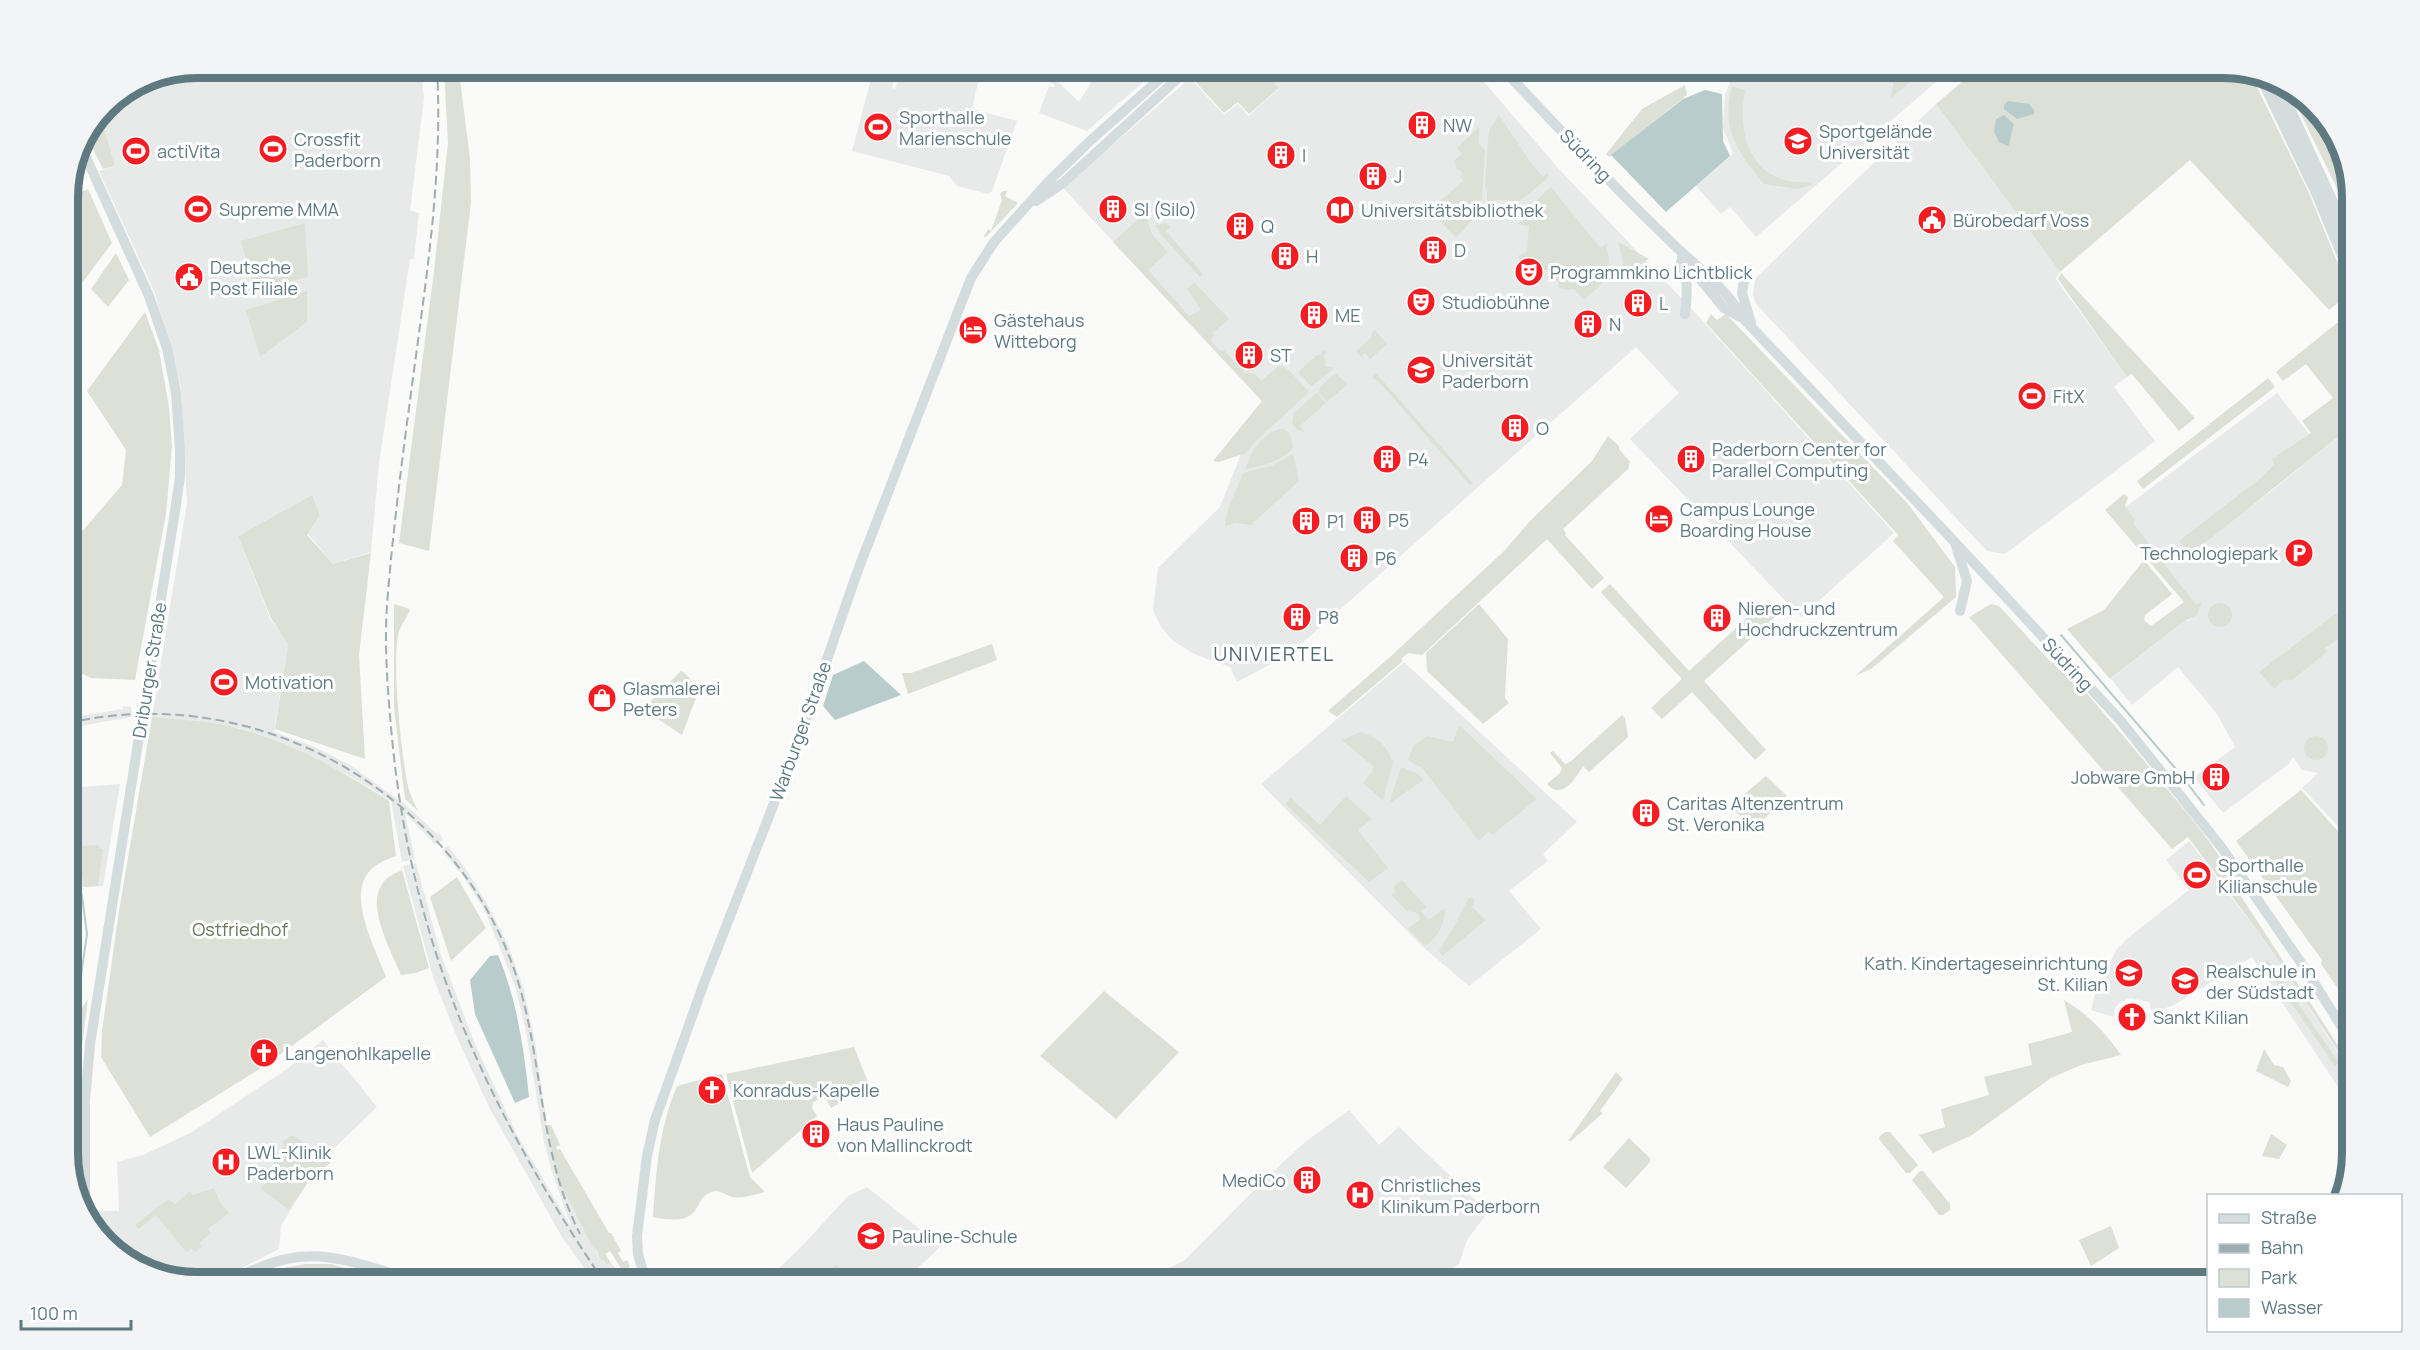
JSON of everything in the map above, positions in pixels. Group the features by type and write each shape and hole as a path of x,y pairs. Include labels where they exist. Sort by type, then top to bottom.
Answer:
{"highway":[{"path":"2266,86 2317,193 2342,253"},
{"path":"2283,94 2342,224"}],"main road":[{"name":"Warburger Straße","path":"644,1272 637,1240 641,1200 651,1136 672,1070 798,741 858,570 971,278 994,242 1049,180 1161,78"},
{"name":"Warburger Straße","path":"1030,204 1063,183 1178,78"},
{"name":"Südring","path":"1512,78 1671,243 1700,282 1724,308 1743,318 2120,720 2172,783 2242,876 2342,1027"},
{"name":"Driburger Straße","path":"85,156 160,324 176,393 180,477 90,1044 85,1082 85,1192"},
{"path":"1671,243 1686,273 1688,288 1685,314"},
{"path":"1745,274 1742,293 1753,329"},
{"path":"1956,543 1967,581 1960,611"},
{"path":"78,1158 84,1156"},
{"path":"250,1272 273,1261 306,1255 334,1258 384,1272"}],"shaded area":[{"path":"190,78 422,78 424,98 410,211 419,213 414,259 410,259 379,463 371,552 333,564 308,534 320,515 312,495 238,536 270,618 288,645 274,732 315,747 350,765 407,806 437,834 439,832 443,840 436,845 405,813 415,859 402,862 391,801 357,780 281,743 242,729 152,717 187,503 181,389 154,291 99,171 115,166 103,125 131,98 159,84"},
{"path":"871,78 894,78 892,88 895,89 898,78 963,78 978,82 972,109 1017,121 992,191 988,194 957,186 949,176 852,151"},
{"path":"1052,78 1079,102 1094,78 1148,78 1087,131 1039,113 1049,86 1054,87 1055,85 1050,82"},
{"name":"Universität Paderborn","path":"1190,78 1224,115 1238,104 1248,116 1279,89 1270,78 1481,78 1559,169 1702,320 1894,533 1801,617 1630,439 1679,393 1636,347 1290,654 1237,682 1230,667 1194,654 1172,640 1161,627 1153,610 1158,568 1220,507 1262,401 1063,188"},
{"name":"Sportgelände Universität","path":"1731,78 1941,78 1756,237 1730,207 1721,214 1696,186 1733,154 1723,128 1725,95"},
{"path":"1936,104 2060,272 2056,279 2127,377 2114,387 2155,441 2005,554 1987,551 1756,304 1753,295 1755,279"},
{"name":"Technologiepark","path":"2277,393 2309,434 2273,459 2274,464 2262,477 2180,542 2188,552 2268,494 2342,434 2342,609 2260,672 2284,680 2327,652 2325,650 2342,637 2342,830 2302,788 2318,773 2302,770 2293,757 2289,764 2223,813 2194,777 2235,747 2217,714 2178,667 2132,705 2111,679 2183,622 2190,620 2198,609 2123,509"},
{"path":"1404,662 1577,822 1543,854 1548,861 1509,891 1541,929 1469,986 1424,948 1261,784"},
{"path":"123,706 131,707 132,717 78,726 78,716 123,709"},
{"path":"120,784 103,886 82,887 78,872 78,787"},
{"name":"Realschule in der Südstadt","path":"2189,841 2268,945 2342,1059 2342,1093 2252,957 2174,1005 2152,1013 2149,1002 2130,998 2119,1003 2113,1017 2091,1010 2095,995 2116,950 2189,890 2166,860"},
{"path":"448,846 465,868 489,907 508,945 524,990 535,1042 547,1125 566,1196 600,1254 598,1255 607,1265 611,1263 619,1272 587,1272 562,1237 490,1109 459,1042 433,977 403,866 416,863 440,952 475,1044 516,1133 572,1228 544,1142 526,1032 515,986 485,911 462,875 442,850"},
{"name":"LWL-Klinik Paderborn","path":"323,1040 377,1107 328,1154 333,1161 308,1182 281,1226 279,1249 234,1272 182,1271 145,1260 131,1252 108,1231 98,1219 98,1211 119,1211 117,1162 143,1155 192,1132 287,1069"},
{"name":"Christliches Klinikum Paderborn","path":"1349,1110 1379,1145 1399,1127 1488,1212 1467,1240 1459,1264 1448,1272 1161,1272 1185,1260 1305,1142"},
{"name":"Pauline-Schule","path":"867,1187 941,1246 914,1272 775,1272 848,1196"}],"green space":[{"path":"445,78 460,78 470,158 471,202 429,551 399,543 448,143"},
{"path":"1192,78 1270,78 1279,88 1249,114 1238,102 1224,113"},
{"path":"1894,78 1914,78 1891,98"},
{"path":"1966,78 2230,78 2255,82 2308,191 2342,274 2342,299 2329,310 2190,160 2060,272 1936,104"},
{"path":"1685,85 1687,95 1609,157 1606,154 1642,109"},
{"path":"1732,86 1745,90 1744,126 1753,156 1775,177 1811,182 1812,185 1797,189 1764,184 1739,150 1730,127 1728,115"},
{"path":"2296,103 2320,128 2335,156 2340,174 2342,201"},
{"path":"1499,115 1529,160 1543,177 1548,175 1547,179 1520,201 1497,200 1487,209 1485,184 1489,130"},
{"path":"103,125 115,166 103,169 91,144"},
{"path":"1479,127 1479,144 1485,150 1481,210 1456,238 1430,210 1463,181 1460,177 1463,174 1456,167 1455,160 1462,154 1457,148"},
{"path":"1551,187 1600,248 1606,244 1609,263 1606,276 1603,282 1584,300 1574,289 1559,288 1558,281 1548,270 1519,269 1519,255 1527,252 1529,226 1516,224 1525,220 1528,208"},
{"path":"88,189 112,243 82,283 78,279 78,194"},
{"path":"1007,191 1005,196 1018,203 985,238 988,229 991,231 1002,200 1000,194"},
{"path":"1145,213 1152,234 1168,252 1148,270 1189,316 1201,310 1187,289 1194,282 1229,319 1213,333 1214,336 1210,340 1219,350 1224,350 1245,373 1255,374 1261,381 1280,365 1289,370 1308,391 1246,453 1219,462 1213,461 1262,401 1113,242"},
{"path":"305,223 308,277 255,290 241,241"},
{"path":"1166,223 1170,227 1166,231 1203,274 1200,277 1162,236 1155,225"},
{"path":"1618,242 1649,259 1620,276 1623,261"},
{"path":"116,253 129,280 108,307 91,289"},
{"path":"2061,273 2195,418 2179,431 2132,374 2127,377 2058,279"},
{"path":"307,291 307,322 260,357 246,310"},
{"path":"145,312 159,350 169,407 172,447 166,514 135,680 91,678 78,671 78,536 122,485 126,450 87,391"},
{"path":"1711,314 1717,320 1726,314 1908,504 1955,567 1956,597 1871,669 1855,676 1944,597 1893,541 1898,535 1706,323"},
{"path":"2342,319 2342,434 2210,539 2188,553 2179,541 2262,477 2274,464 2272,459 2311,433 2302,421 2333,398 2306,364 2283,381 2276,372"},
{"path":"1375,330 1387,344 1370,359 1365,353 1361,357 1356,351 1371,338"},
{"path":"1323,349 1327,352 1324,355 1326,367 1333,367 1333,369 1311,387 1298,372 1317,355 1320,355"},
{"path":"1375,372 1473,483 1472,485 1378,381 1372,378"},
{"path":"1335,373 1348,384 1327,402 1319,393 1320,387"},
{"path":"2268,378 2275,387 2143,489 2137,481"},
{"path":"1315,394 1318,394 1326,403 1300,426 1305,432 1297,430 1292,424 1294,413"},
{"path":"1283,429 1290,433 1293,448 1278,460 1246,469 1250,456 1259,443 1271,433"},
{"path":"1608,436 1619,446 1630,462 1628,469 1563,529 1565,535 1604,578 1592,589 1547,539 1422,655 1408,653 1401,659 1403,661 1337,717 1328,711 1503,552 1531,520 1592,461"},
{"path":"1293,454 1299,481 1251,525 1236,523 1225,526 1230,505 1243,473 1271,466"},
{"path":"2124,494 2128,497 2125,506 2135,521 2134,524 2196,605 2202,601 2197,615 2183,622 2110,679 2067,629 2104,610 2144,560 2172,594 2145,615 2144,620 2151,626 2184,602 2105,510"},
{"path":"312,495 320,515 307,535 333,564 371,553 359,655 365,759 275,729 288,645 271,618 238,536"},
{"path":"1610,584 1689,671 1763,603 1775,617 1704,681 1766,750 1755,760 1692,692 1662,719 1651,708 1682,679 1601,592"},
{"path":"2220,603 2225,604 2231,610 2231,620 2225,626 2220,627 2215,626 2209,620 2208,615 2209,610 2215,604"},
{"path":"394,604 410,609 400,629 396,660 400,733 406,777 418,811 405,799 394,708"},
{"path":"1479,604 1508,639 1505,698 1509,703 1483,724 1427,671 1426,653"},
{"path":"1991,604 1999,606 2052,663 2061,664 2131,745 2216,852 2237,890 2342,1052 2342,1057 2268,945 2188,837 2172,849 1969,617"},
{"path":"2342,609 2342,637 2325,649 2327,652 2292,680 2284,680 2274,689 2259,672"},
{"path":"992,644 997,660 908,694 902,673 911,673"},
{"path":"681,671 689,678 697,695 682,735 643,709"},
{"path":"1622,715 1625,718 1628,737 1589,772 1583,766 1568,786 1563,789 1553,789 1547,784 1560,773 1562,768 1550,753 1553,751 1565,764 1570,762"},
{"name":"Ostfriedhof","path":"152,717 210,723 244,730 300,751 355,780 389,801 396,856 375,866 366,876 361,899 366,926 386,977 263,1067 150,1137 101,1057 102,1031 119,911"},
{"path":"1459,725 1537,799 1492,835 1489,831 1479,841 1422,768 1408,760 1414,745 1427,736 1453,742"},
{"path":"1360,732 1381,742 1393,762 1383,801 1363,783 1373,771 1373,766 1342,740"},
{"path":"2316,736 2321,737 2327,743 2327,753 2321,759 2316,760 2311,759 2305,753 2304,748 2305,743 2311,737"},
{"path":"1401,767 1418,774 1423,780 1389,804"},
{"path":"1766,776 1787,796 1754,829 1735,811 1734,803"},
{"path":"2301,790 2342,836 2342,994 2321,964 2322,960 2236,841"},
{"path":"1346,796 1372,819 1358,830 1388,868 1369,882 1285,804 1291,798 1320,825"},
{"path":"99,845 100,849 103,849 98,886 84,887 78,846"},
{"path":"402,870 429,968 401,975 382,929 377,904 378,893 384,881"},
{"path":"457,877 486,928 451,961 430,897"},
{"path":"1402,880 1426,907 1421,911 1428,920 1445,908 1440,930 1425,946 1408,929 1420,919 1418,913 1407,911 1391,895 1395,892 1394,886"},
{"path":"1472,897 1475,902 1472,907 1486,920 1442,956 1439,951 1468,899"},
{"path":"2268,960 2339,1063 2335,1066 2264,964"},
{"path":"1104,991 1179,1052 1116,1119 1040,1056"},
{"path":"88,999 78,1078 78,1013"},
{"path":"2064,1000 2096,1024 2121,1055 2081,1065 2051,1078 1972,1135 1933,1153 1919,1135 1945,1127 1941,1109 1989,1095 1984,1077 2032,1065 2028,1044 2072,1032"},
{"path":"854,1047 870,1087 831,1108 826,1099 822,1098 813,1102 812,1108 817,1116 752,1173 726,1074"},
{"path":"2264,1049 2274,1065 2283,1067 2291,1081 2288,1087 2256,1071"},
{"path":"1616,1072 1623,1079 1600,1111 1603,1113 1571,1141 1568,1141"},
{"path":"722,1074 750,1177 765,1192 736,1197 714,1191 702,1199 696,1210 689,1216 674,1219 653,1217 662,1134 677,1086"},
{"path":"547,1125 551,1125 560,1145 556,1147 557,1150 560,1149 621,1251 618,1253 623,1262 627,1260 630,1266 625,1272 610,1251 605,1254 611,1263 607,1265 601,1260 562,1187"},
{"path":"1885,1132 1890,1132 1918,1165 1910,1173 1906,1173 1879,1139"},
{"path":"2271,1134 2287,1145 2279,1159 2262,1156"},
{"path":"292,1135 332,1161 308,1182 289,1210 260,1188 281,1171 270,1158 285,1146 282,1142"},
{"path":"1629,1138 1650,1158 1650,1162 1626,1188 1603,1167"},
{"path":"1920,1171 1923,1171 1950,1204 1950,1210 1943,1215 1939,1215 1912,1180"},
{"path":"214,1188 220,1202 229,1213 208,1229 211,1233 199,1243 202,1247 195,1252 192,1249 186,1252 156,1215 139,1229 135,1225 168,1199 175,1204 190,1191 193,1195"},
{"path":"2111,1226 2119,1248 2091,1266 2079,1240"},
{"path":"305,1264 331,1264 359,1272 266,1272"},
{"path":"836,1264 844,1272 827,1272"}],"water":[{"path":"1705,90 1722,94 1723,141 1730,156 1666,212 1611,155 1683,99"},
{"path":"2008,101 2029,104 2034,114 2017,119 2004,109"},
{"path":"2004,115 2014,124 2008,146 1999,142 1994,132 1996,119"},
{"path":"864,661 901,695 835,720 823,706 833,675"},
{"path":"498,955 515,1007 527,1079 529,1097 515,1103 475,1014 470,980 490,956"}],"waterway":[{"path":"2061,635 2176,769"},
{"path":"2184,779 2204,805"},
{"path":"78,880 87,934 78,997"}],"railway":[{"path":"437,78 437,168 428,267 397,503 386,622 389,705 402,815 417,887 437,957 462,1024 491,1090 525,1154 562,1218 597,1272"},
{"path":"78,722 139,714 209,718 276,736 340,764 397,804 447,852 487,910 516,975 532,1040 556,1171 566,1203 580,1234"}],"place":[{"name":"NW","path":"1422,125"},
{"name":"Sporthalle Marienschule","path":"878,127"},
{"name":"Sportgelände Universität","path":"1798,141"},
{"name":"Crossfit Paderborn","path":"273,149"},
{"name":"actiVita","path":"136,151"},
{"name":"I","path":"1281,155"},
{"name":"J","path":"1373,176"},
{"name":"Supreme MMA","path":"198,209"},
{"name":"SI (Silo)","path":"1113,209"},
{"name":"Universitätsbibliothek","path":"1340,210"},
{"name":"Bürobedarf Voss","path":"1932,220"},
{"name":"Q","path":"1240,226"},
{"name":"D","path":"1433,250"},
{"name":"H","path":"1285,256"},
{"name":"Programmkino Lichtblick","path":"1529,272"},
{"name":"Deutsche Post Filiale","path":"189,277"},
{"name":"Studiobühne","path":"1421,302"},
{"name":"L","path":"1638,303"},
{"name":"ME","path":"1314,315"},
{"name":"N","path":"1588,324"},
{"name":"Gästehaus Witteborg","path":"973,330"},
{"name":"ST","path":"1249,355"},
{"name":"Universität Paderborn","path":"1421,370"},
{"name":"FitX","path":"2032,396"},
{"name":"O","path":"1515,428"},
{"name":"P4","path":"1387,459"},
{"name":"Paderborn Center for Parallel Computing","path":"1691,459"},
{"name":"Campus Lounge Boarding House","path":"1659,519"},
{"name":"P5","path":"1367,520"},
{"name":"P1","path":"1306,521"},
{"name":"Technologiepark","path":"2299,553"},
{"name":"P6","path":"1354,558"},
{"name":"P8","path":"1297,617"},
{"name":"Nieren- und Hochdruckzentrum","path":"1717,618"},
{"name":"Motivation","path":"224,682"},
{"name":"Glasmalerei Peters","path":"602,698"},
{"name":"Jobware GmbH","path":"2216,777"},
{"name":"Caritas Altenzentrum St. Veronika","path":"1646,813"},
{"name":"Sporthalle Kilianschule","path":"2197,875"},
{"name":"Kath. Kindertageseinrichtung St. Kilian","path":"2129,973"},
{"name":"Realschule in der Südstadt","path":"2185,981"},
{"name":"Sankt Kilian","path":"2132,1017"},
{"name":"Langenohlkapelle","path":"264,1053"},
{"name":"Konradus-Kapelle","path":"712,1090"},
{"name":"Haus Pauline von Mallinckrodt","path":"816,1134"},
{"name":"LWL-Klinik Paderborn","path":"226,1162"},
{"name":"MediCo","path":"1307,1180"},
{"name":"Christliches Klinikum Paderborn","path":"1360,1195"},
{"name":"Pauline-Schule","path":"871,1236"}],"district":[{"name":"UNIVIERTEL","path":"1274,653"}]}
